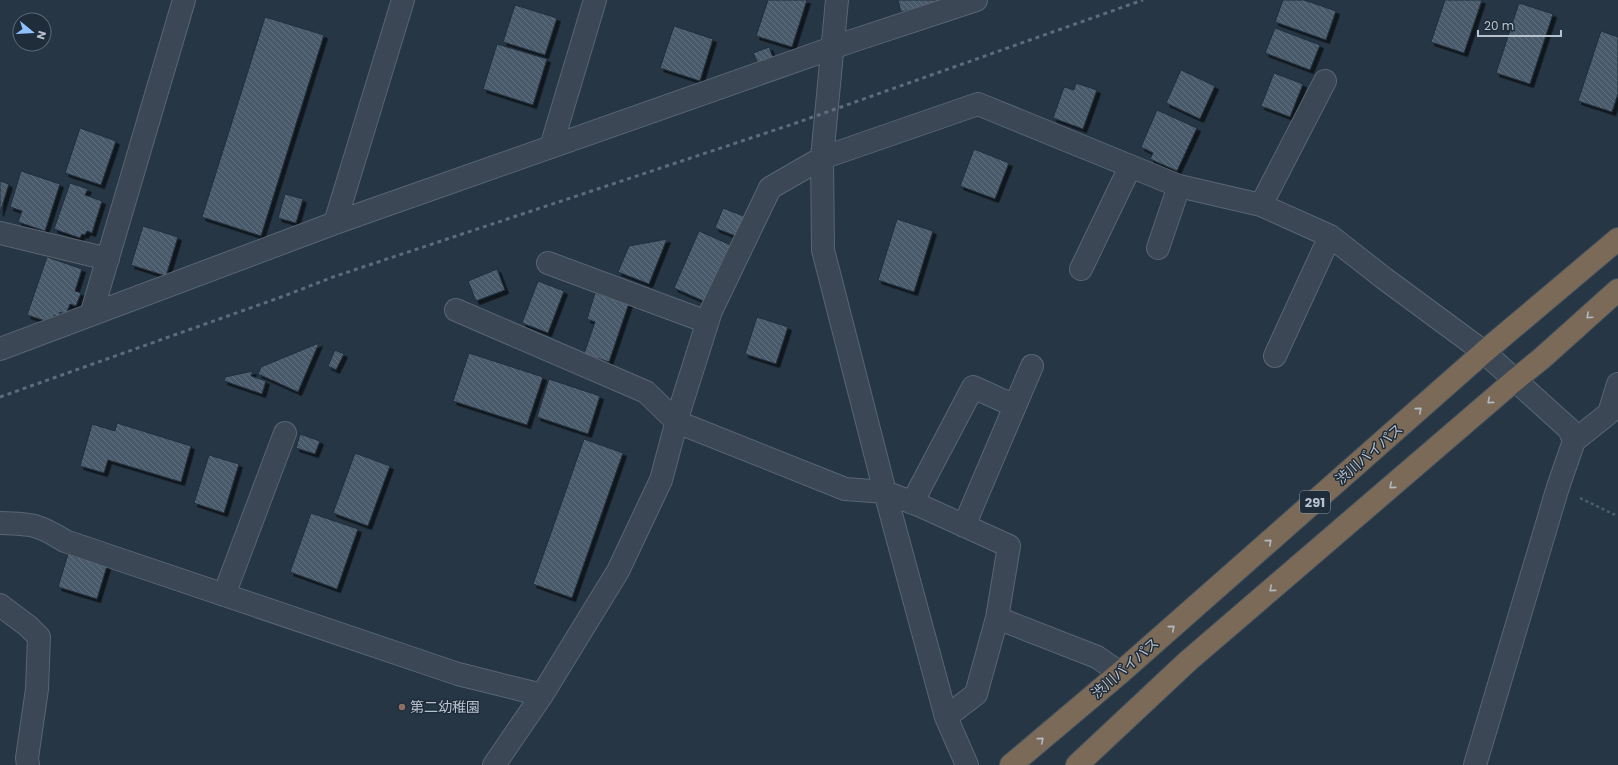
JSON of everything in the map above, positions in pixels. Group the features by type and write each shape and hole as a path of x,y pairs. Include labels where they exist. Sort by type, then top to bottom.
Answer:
{"highway":[{"name":"渋川バイパス","path":"1011,765 1120,673 1484,352 1618,239"},
{"name":"291","path":"1077,765 1188,661 1541,359 1618,290"}],"street":[{"path":"91,315 184,0"},
{"path":"335,223 403,0"},
{"path":"551,147 595,0"},
{"path":"836,0 833,48 822,158 823,250 885,492 946,717 967,765"},
{"path":"0,349 335,223 833,48 976,0"},
{"path":"1261,205 1325,81"},
{"path":"494,765 542,695 618,571 661,480 711,311 770,188 822,158 978,104 1179,186 1261,205 1330,236 1385,279 1484,352 1569,429 1574,441"},
{"path":"1081,269 1130,167"},
{"path":"1158,248 1179,186"},
{"path":"0,233 108,259"},
{"path":"1275,356 1330,236"},
{"path":"548,263 707,322"},
{"path":"456,310 646,392 677,422 845,489 885,492 1009,546 997,618 976,694 946,717"},
{"path":"964,526 1032,366"},
{"path":"1474,765 1558,487 1574,441 1609,413 1618,384"},
{"path":"912,503 973,388 1015,406"},
{"path":"224,595 285,433"},
{"path":"0,523 31,524 46,529 65,541 458,674 542,695"},
{"path":"0,605 28,626 39,637 37,690 27,758 28,765"},
{"path":"997,618 1097,657 1120,673"}],"path":[{"path":"1558,487 1613,514 1618,515"}],"building":[{"path":"768,0 807,0 792,47 756,36"},
{"path":"898,0 950,0 901,12"},
{"path":"1283,0 1304,0 1336,11 1326,40 1275,22"},
{"path":"1445,0 1482,0 1464,53 1431,42"},
{"path":"1519,3 1553,14 1530,84 1496,73"},
{"path":"515,5 557,18 545,55 503,42"},
{"path":"265,17 324,35 261,236 202,217"},
{"path":"674,26 713,39 700,81 660,68"},
{"path":"1275,28 1320,45 1310,70 1265,53"},
{"path":"1601,31 1618,37 1618,94 1612,112 1578,101"},
{"path":"497,44 547,59 533,105 483,89"},
{"path":"769,47 773,57 758,63 753,53"},
{"path":"1181,70 1215,86 1200,119 1166,103"},
{"path":"1274,73 1303,84 1290,117 1261,106"},
{"path":"1076,83 1097,90 1083,129 1053,118 1064,87 1074,90"},
{"path":"1157,110 1197,128 1177,171 1150,159 1153,153 1141,147"},
{"path":"80,128 116,141 101,185 65,173"},
{"path":"974,149 1009,163 995,199 960,186"},
{"path":"21,171 60,184 45,231 18,222 22,211 10,207"},
{"path":"0,181 9,184 0,213"},
{"path":"70,183 88,189 85,195 102,201 92,233 87,231 85,235 82,234 80,238 54,229"},
{"path":"285,194 303,199 296,223 278,218"},
{"path":"723,208 746,217 738,237 715,228"},
{"path":"897,219 933,231 914,292 878,280"},
{"path":"143,226 178,237 166,276 131,265"},
{"path":"699,231 733,246 708,303 674,288"},
{"path":"667,239 649,284 618,272 629,246"},
{"path":"47,257 82,269 75,291 81,293 76,306 70,304 66,314 60,312 59,317 54,315 52,323 27,315"},
{"path":"497,269 505,290 476,301 468,281"},
{"path":"538,281 564,291 548,333 522,323"},
{"path":"595,293 629,303 609,362 584,354 595,322 587,319"},
{"path":"757,317 788,327 776,364 745,354"},
{"path":"319,343 298,392 258,374 261,367"},
{"path":"335,350 344,354 336,370 328,366"},
{"path":"469,353 543,377 527,425 453,401"},
{"path":"253,371 251,376 266,381 262,394 224,381 225,377"},
{"path":"549,379 600,396 588,434 537,417"},
{"path":"117,423 191,446 181,482 108,460 104,473 80,466 92,424 115,431"},
{"path":"300,434 320,441 315,454 296,448"},
{"path":"584,439 623,453 572,598 533,584"},
{"path":"355,453 390,466 368,526 333,513"},
{"path":"209,455 239,464 224,513 194,503"},
{"path":"311,513 358,529 337,589 290,572"},
{"path":"68,554 107,566 97,599 58,587"}],"railway":[{"path":"0,397 284,296 333,277 793,124 1143,0"}],"place":[{"name":"第二幼稚園","path":"402,707"}]}
